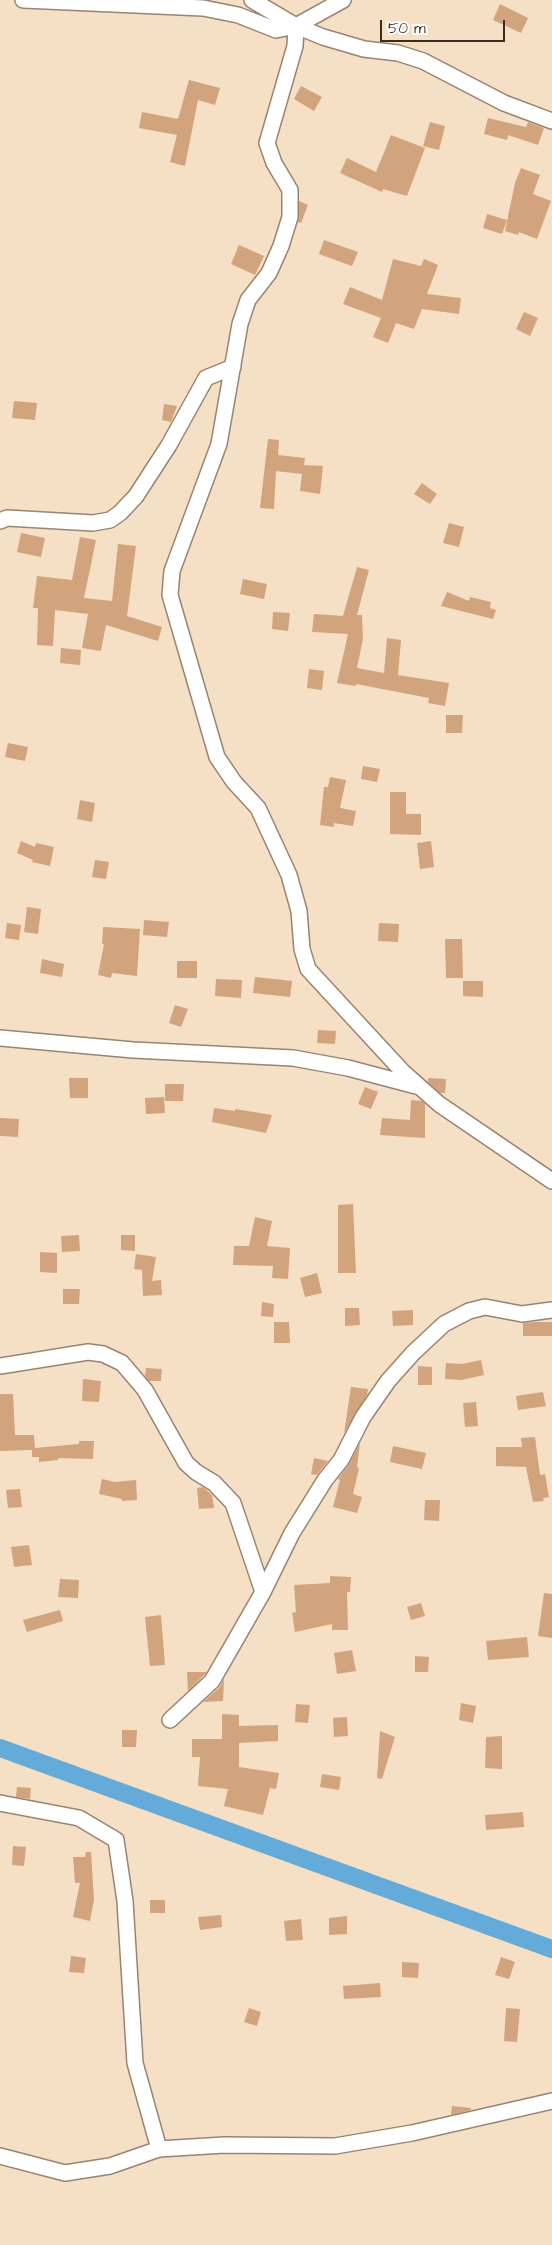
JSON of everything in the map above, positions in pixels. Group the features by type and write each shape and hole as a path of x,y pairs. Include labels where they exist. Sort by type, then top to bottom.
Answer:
{"street":[{"path":"23,0 203,8 238,15 276,30 296,26 343,0"},
{"path":"252,0 296,26 323,37 364,49 398,53 423,61 504,102 552,122"},
{"path":"296,26 295,46 267,143 274,162 290,190 290,217 281,246 269,273 248,300 240,324 219,444 172,571 170,595 217,757 234,782 258,808 289,875 299,911 302,949 308,969 396,1066 439,1104 552,1181"},
{"path":"0,521 6,518 93,523 110,520 120,513 136,496 169,445 206,378 233,367"},
{"path":"0,1038 133,1050 293,1058 348,1068 420,1087"},
{"path":"170,1720 212,1681 263,1592 292,1533 325,1480 341,1460 363,1418 388,1381 413,1353 444,1324 469,1311 485,1307 522,1314 552,1310"},
{"path":"0,1366 88,1352 103,1354 122,1363 145,1390 186,1463 196,1472 214,1483 233,1503 263,1592"},
{"path":"0,1803 78,1818 116,1840 125,1901 134,2064 159,2149"},
{"path":"0,2156 65,2172 110,2166 159,2149 224,2145 334,2146 412,2133 552,2101"}],"building":[{"path":"500,4 528,18 521,33 493,20"},
{"path":"189,80 220,88 215,105 198,100 185,166 170,162 177,135 139,128 142,112 178,119"},
{"path":"301,86 322,97 314,111 294,99"},
{"path":"488,118 526,127 528,122 544,128 538,145 508,135 507,140 484,134"},
{"path":"430,122 445,126 439,150 423,146"},
{"path":"391,135 425,148 407,196 383,189 382,192 340,173 347,158 376,172"},
{"path":"521,168 540,175 533,194 551,201 537,239 519,232 518,235 505,231 515,183"},
{"path":"299,201 308,205 301,223 298,222"},
{"path":"487,214 507,220 502,234 483,228"},
{"path":"324,240 358,252 352,266 319,254"},
{"path":"239,245 264,256 255,275 231,264"},
{"path":"393,259 421,266 424,259 438,265 427,294 461,298 459,314 422,309 414,329 396,323 388,343 373,337 381,318 343,304 350,287 382,300"},
{"path":"524,312 538,318 530,336 516,329"},
{"path":"14,401 37,403 35,420 12,418"},
{"path":"164,404 177,406 171,422 162,420"},
{"path":"268,439 279,440 278,455 305,458 304,465 323,466 320,494 300,491 302,474 276,471 274,509 260,508"},
{"path":"422,483 437,494 430,504 414,494"},
{"path":"449,523 464,527 459,547 443,543"},
{"path":"21,533 45,538 41,557 17,552"},
{"path":"80,537 96,540 84,598 112,601 118,544 136,546 127,616 162,627 158,641 106,625 101,651 82,648 88,614 55,610 53,646 37,645 38,608 33,608 37,576 72,580"},
{"path":"357,567 369,570 357,615 362,615 363,639 357,668 384,673 387,638 401,640 398,675 449,683 445,706 428,703 429,698 356,684 356,686 337,683 348,634 312,632 314,614 343,616"},
{"path":"243,579 267,584 264,599 240,594"},
{"path":"447,592 469,601 470,597 491,602 490,608 496,610 493,619 441,606"},
{"path":"273,612 290,613 288,631 272,629"},
{"path":"61,648 81,650 80,665 60,663"},
{"path":"309,669 324,671 322,690 307,688"},
{"path":"446,715 463,715 462,733 446,733"},
{"path":"8,743 28,747 25,761 5,757"},
{"path":"363,766 380,769 377,782 361,779"},
{"path":"330,777 346,780 340,808 356,811 353,826 334,823 334,827 320,825 324,787 328,787"},
{"path":"390,792 406,792 406,814 421,814 421,835 390,834"},
{"path":"80,800 95,803 92,822 77,819"},
{"path":"21,841 35,847 36,843 54,847 50,866 32,862 33,860 17,853"},
{"path":"431,841 434,867 420,869 417,843"},
{"path":"95,860 109,862 106,879 92,877"},
{"path":"27,907 41,909 38,934 24,932"},
{"path":"144,920 169,922 167,937 143,935"},
{"path":"7,923 21,925 19,940 5,938"},
{"path":"379,923 399,924 398,942 378,941"},
{"path":"103,927 140,929 137,976 112,973 111,978 98,975 104,944 102,944"},
{"path":"445,939 462,939 463,978 446,978"},
{"path":"42,959 64,964 62,977 40,973"},
{"path":"177,961 197,961 197,978 177,978"},
{"path":"255,977 292,981 290,997 253,993"},
{"path":"216,979 242,980 241,998 215,996"},
{"path":"463,981 483,981 483,997 463,996"},
{"path":"175,1005 188,1009 181,1027 169,1023"},
{"path":"318,1030 336,1031 335,1044 317,1043"},
{"path":"69,1078 88,1078 88,1098 70,1098"},
{"path":"428,1078 446,1079 445,1093 440,1093 428,1082"},
{"path":"165,1084 184,1084 183,1101 165,1101"},
{"path":"365,1087 378,1092 371,1109 358,1104"},
{"path":"164,1097 165,1113 146,1114 145,1098"},
{"path":"411,1100 422,1101 425,1104 425,1138 380,1135 382,1118 410,1120"},
{"path":"214,1108 235,1111 235,1109 272,1115 266,1133 212,1122"},
{"path":"0,1118 19,1119 18,1137 0,1136"},
{"path":"353,1204 356,1273 338,1273 338,1205"},
{"path":"255,1217 272,1221 267,1246 290,1248 288,1279 272,1278 273,1266 233,1265 234,1246 249,1246"},
{"path":"79,1235 80,1251 62,1252 61,1236"},
{"path":"121,1235 135,1235 135,1251 121,1250"},
{"path":"40,1252 57,1253 57,1273 40,1272"},
{"path":"136,1254 156,1257 152,1281 161,1280 162,1295 143,1296 142,1270 134,1269"},
{"path":"317,1273 322,1293 305,1297 300,1278"},
{"path":"63,1289 80,1289 79,1304 63,1304"},
{"path":"262,1302 274,1304 273,1317 261,1316"},
{"path":"345,1308 359,1308 360,1325 345,1326"},
{"path":"413,1310 413,1325 393,1326 392,1311"},
{"path":"274,1322 289,1322 290,1343 274,1343"},
{"path":"552,1322 552,1336 523,1336 523,1323"},
{"path":"481,1360 484,1375 461,1380 445,1379 446,1363 462,1364"},
{"path":"418,1366 432,1367 432,1385 418,1385"},
{"path":"146,1368 162,1369 161,1381 149,1381 145,1376"},
{"path":"83,1379 101,1381 99,1402 82,1401"},
{"path":"351,1387 368,1389 367,1395 344,1433"},
{"path":"543,1392 546,1406 518,1410 516,1396"},
{"path":"0,1394 13,1394 15,1435 34,1435 35,1448 79,1444 79,1441 94,1441 93,1459 58,1458 58,1460 39,1462 39,1457 32,1457 32,1450 0,1451"},
{"path":"476,1402 478,1426 465,1427 463,1403"},
{"path":"535,1437 540,1475 545,1474 549,1497 543,1498 544,1501 533,1502 526,1467 496,1466 496,1447 522,1447 521,1438"},
{"path":"360,1443 357,1467 359,1468 353,1494 362,1497 357,1513 333,1507 340,1480 338,1479 349,1464"},
{"path":"393,1446 426,1453 422,1469 390,1462"},
{"path":"314,1458 328,1461 317,1475 311,1474"},
{"path":"102,1479 115,1482 136,1480 137,1500 122,1501 122,1499 99,1494"},
{"path":"203,1487 212,1495 214,1508 199,1509 197,1488"},
{"path":"20,1489 22,1507 8,1508 6,1490"},
{"path":"425,1500 440,1500 439,1521 424,1520"},
{"path":"29,1545 32,1565 14,1567 11,1547"},
{"path":"330,1576 351,1577 350,1592 347,1592 348,1630 332,1630 332,1624 295,1632 292,1613 296,1612 294,1585 330,1583"},
{"path":"60,1579 79,1580 78,1598 58,1597"},
{"path":"544,1593 552,1594 552,1638 538,1636"},
{"path":"421,1603 425,1616 411,1620 407,1607"},
{"path":"60,1610 63,1621 27,1632 23,1620"},
{"path":"161,1615 165,1665 150,1666 145,1617"},
{"path":"527,1637 529,1657 488,1660 486,1641"},
{"path":"352,1650 356,1671 337,1674 334,1653"},
{"path":"415,1656 429,1657 428,1672 415,1672"},
{"path":"187,1672 207,1672 188,1691"},
{"path":"224,1679 223,1701 203,1702 219,1688"},
{"path":"461,1703 476,1706 473,1723 459,1720"},
{"path":"296,1704 310,1705 308,1723 295,1722"},
{"path":"222,1714 239,1715 239,1726 278,1725 278,1741 239,1743 239,1767 279,1773 276,1789 270,1788 263,1815 224,1806 228,1789 198,1786 200,1757 192,1757 192,1739 222,1739"},
{"path":"347,1717 348,1736 334,1737 333,1718"},
{"path":"122,1730 137,1730 136,1747 122,1747"},
{"path":"380,1731 395,1737 382,1779 377,1778"},
{"path":"502,1736 502,1769 485,1768 486,1737"},
{"path":"322,1774 341,1777 339,1790 320,1787"},
{"path":"17,1787 31,1788 30,1799 16,1797"},
{"path":"523,1812 524,1827 486,1830 485,1815"},
{"path":"13,1846 26,1847 24,1866 12,1865"},
{"path":"86,1852 91,1852 94,1900 90,1921 73,1917 80,1883 75,1883 73,1857 85,1857"},
{"path":"150,1900 165,1900 165,1913 150,1913"},
{"path":"221,1915 222,1927 200,1930 198,1917"},
{"path":"347,1916 347,1934 329,1935 329,1918"},
{"path":"301,1919 303,1940 286,1941 284,1921"},
{"path":"71,1956 86,1958 84,1973 69,1972"},
{"path":"501,1957 515,1962 509,1979 495,1975"},
{"path":"402,1962 419,1963 418,1978 402,1977"},
{"path":"380,1983 381,1997 344,1999 343,1986"},
{"path":"249,2008 261,2012 257,2026 244,2022"},
{"path":"506,2008 520,2009 517,2042 504,2041"},
{"path":"452,2106 471,2108 471,2110 451,2115"}],"waterway":[{"path":"0,1748 552,1949"}]}
